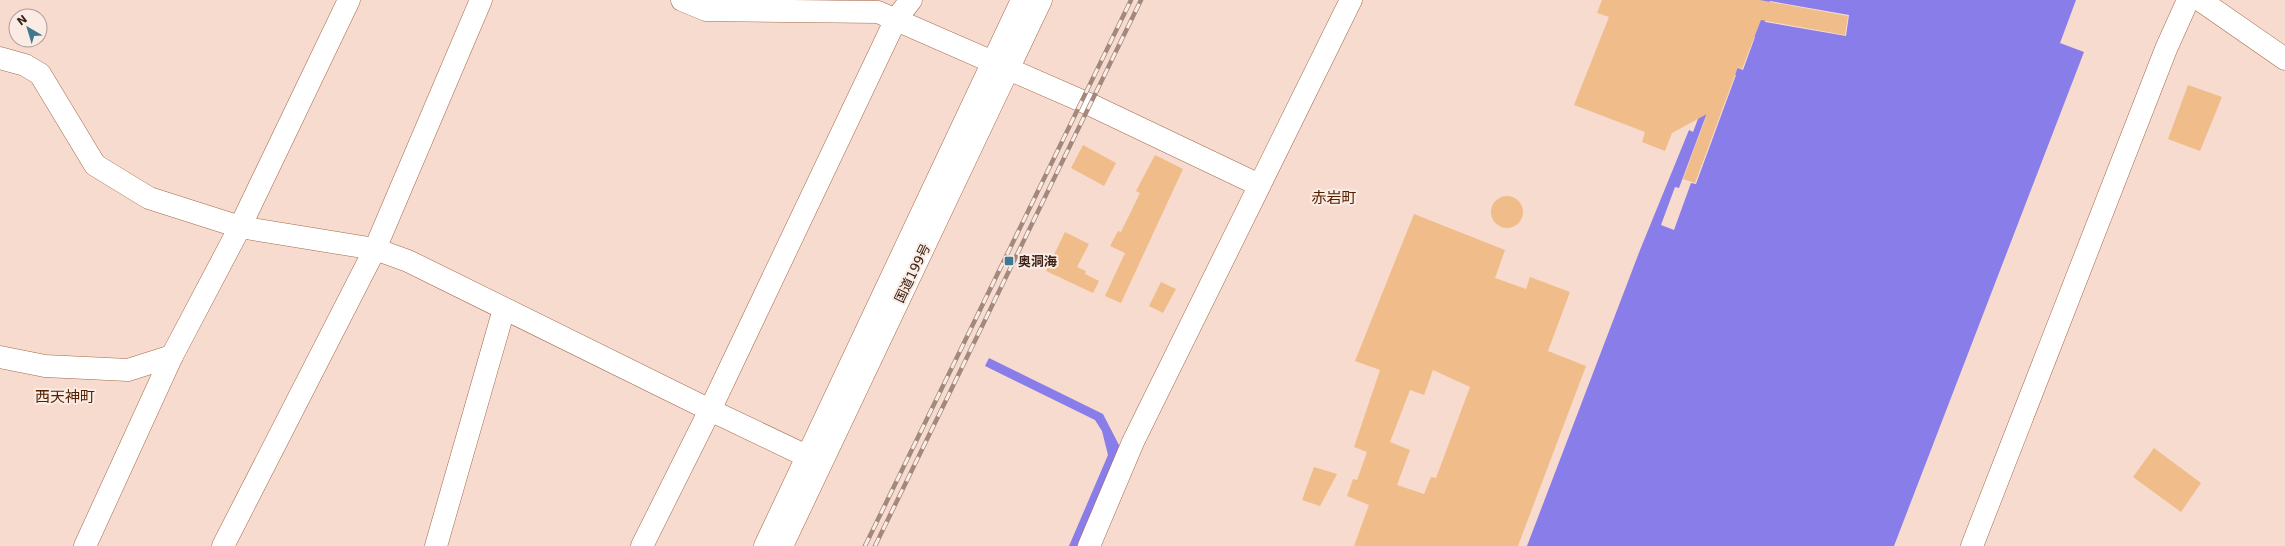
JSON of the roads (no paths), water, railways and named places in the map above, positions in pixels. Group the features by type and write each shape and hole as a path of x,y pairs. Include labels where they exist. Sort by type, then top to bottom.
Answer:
{"main road":[{"path":"85,546 172,356 240,227 349,0"},
{"path":"223,546 375,249 481,0"},
{"path":"682,0 706,10 878,12 1090,105 1259,185"},
{"path":"642,546 710,410 896,19 911,0"},
{"name":"国道199号","path":"1001,66 1022,0"},
{"name":"国道199号","path":"765,546 814,460 1001,66 1041,0"},
{"path":"1089,546 1133,442 1351,0"},
{"path":"1972,546 2166,48 2188,0"},
{"path":"2200,0 2285,59"},
{"path":"0,58 25,65 40,74 95,165 149,198 240,227 375,249 408,261 814,460"},
{"path":"436,546 504,309"},
{"path":"0,357 45,366 128,370 172,356"},
{"name":"国道199号","path":"782,546 814,460"}],"railway":[{"path":"865,546 1131,0"},
{"path":"875,546 1141,0"}],"place":[{"name":"奥洞海","path":"1009,261"}],"district":[{"name":"赤岩町","path":"1334,198"},
{"name":"西天神町","path":"65,397"}]}
